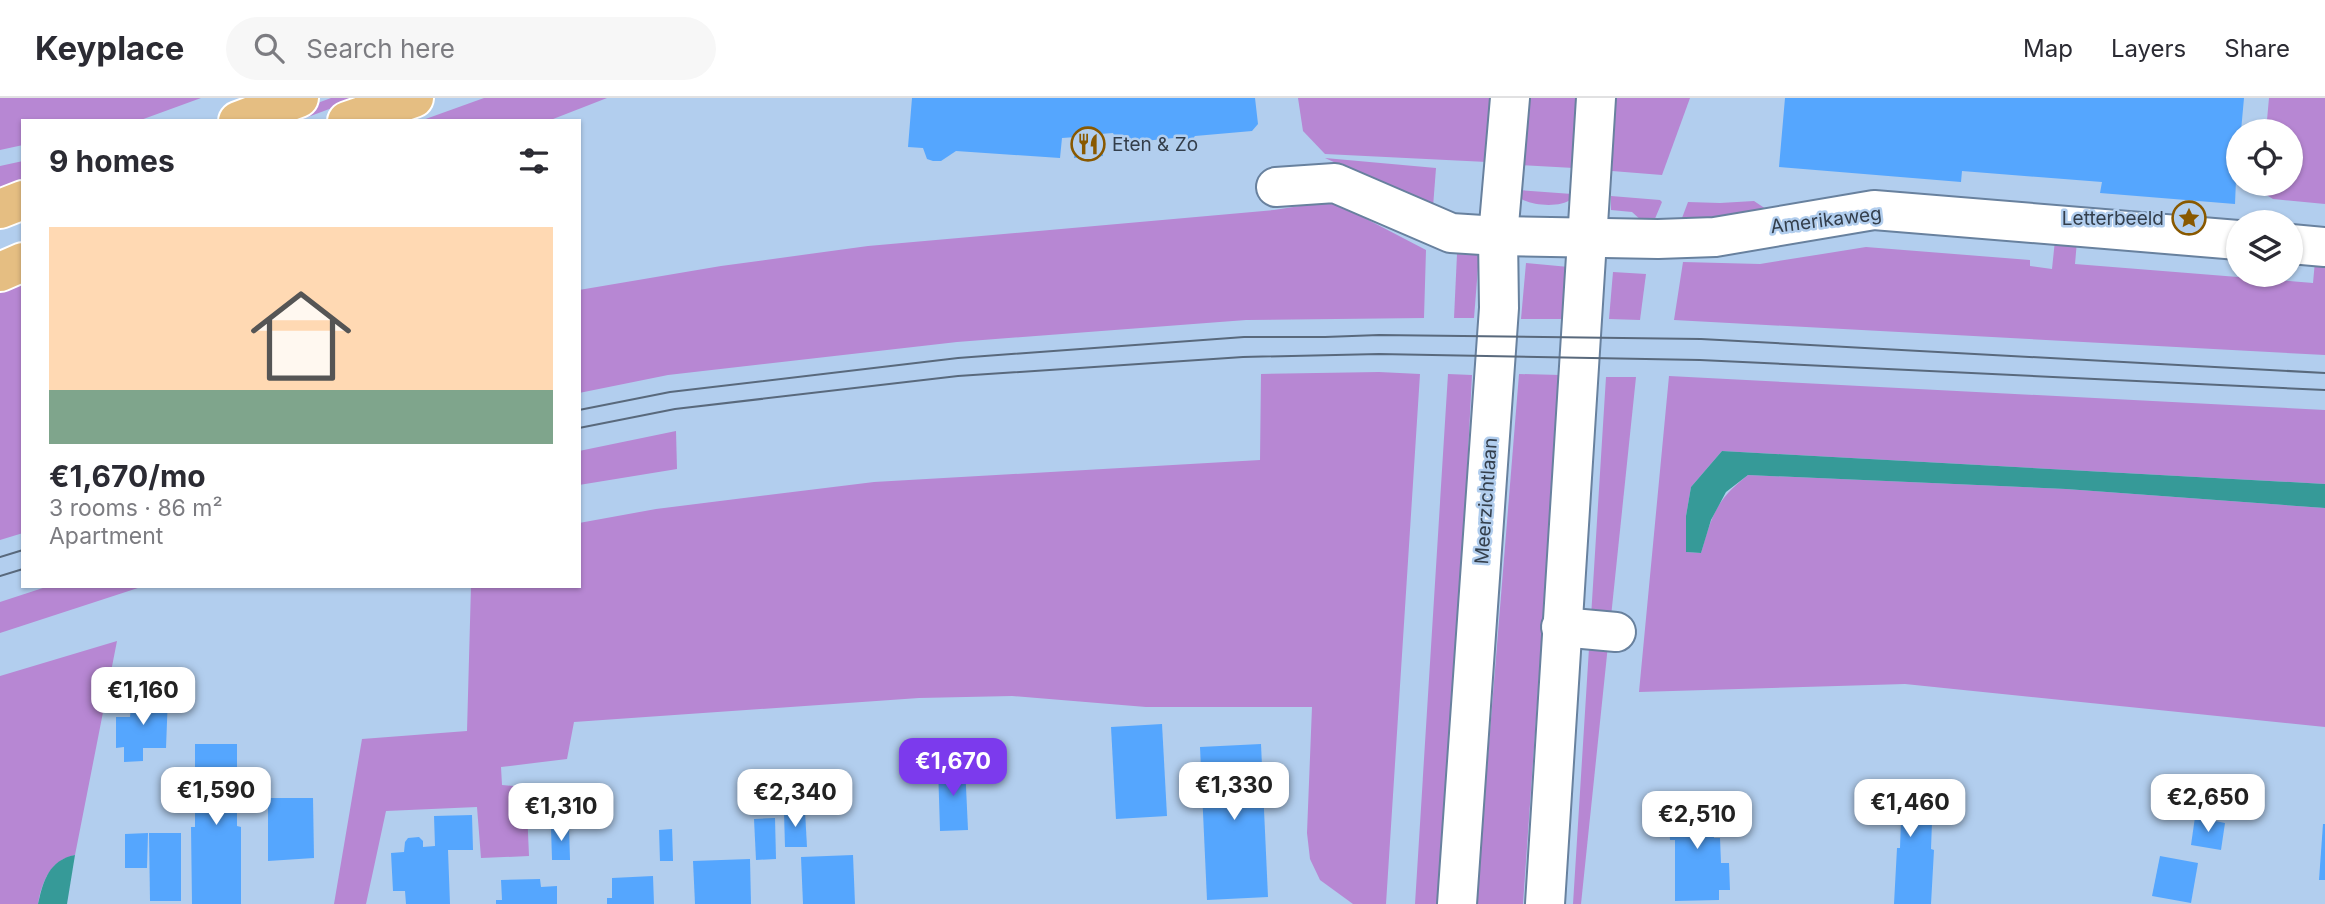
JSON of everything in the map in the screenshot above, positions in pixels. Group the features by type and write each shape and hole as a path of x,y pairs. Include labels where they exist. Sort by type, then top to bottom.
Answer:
{"main road":[{"path":"243,119 299,98"},
{"path":"354,119 414,98"},
{"path":"0,209 21,201"},
{"path":"0,247 21,238"},
{"path":"0,272 21,263"}],"street":[{"name":"Meerzichtlaan","path":"1457,904 1499,308 1498,236 1510,98"},
{"path":"1545,904 1596,98"},
{"name":"Amerikaweg","path":"1276,187 1335,183 1451,233 1498,236 1658,239 1715,237 1874,210 2226,239"},
{"path":"2303,245 2325,247"},
{"path":"1561,627 1616,632"}],"shaded area":[{"path":"0,98 201,98 143,119 21,119 21,145 0,150"},
{"path":"331,98 359,98 302,119 274,119"},
{"path":"484,98 607,98 553,119 426,119"},
{"path":"1298,98 1491,98 1487,162 1325,154 1303,131"},
{"path":"1524,98 1578,98 1574,168 1520,165"},
{"path":"1616,98 1690,98 1662,175 1612,171"},
{"path":"2269,98 2325,98 2325,204 2273,199 2268,196 2303,196 2303,119 2267,119"},
{"path":"1325,158 1436,168 1433,207"},
{"path":"21,161 21,182 0,187 0,166"},
{"path":"1519,190 1572,194 1571,199 1566,202 1546,205 1525,201 1520,198"},
{"path":"1611,196 1662,202 1654,221 1642,221 1632,212 1611,210"},
{"path":"1332,201 1426,250 1424,318 1246,320 957,342 668,375 581,393 581,290 721,266 868,246 1274,210"},
{"path":"1754,201 1772,213 1679,226 1688,202"},
{"path":"2055,240 2077,241 2075,264 2226,276 2226,287 2303,287 2303,282 2313,283 2315,261 2325,262 2325,355 1674,320 1683,262 1760,264 1866,247 2030,260 2030,266 2052,269"},
{"path":"1457,254 1479,255 1474,318 1454,318"},
{"path":"1526,263 1569,267 1564,319 1521,319"},
{"path":"1613,272 1646,274 1640,320 1609,319"},
{"path":"21,273 21,534 0,540 0,282"},
{"path":"1261,374 1420,374 1386,904 1353,904 1320,880 1310,859 1307,833 1312,707 1146,707 1012,696 919,698 574,722 567,759 501,767 502,785 526,787 529,856 481,858 477,807 386,811 366,904 334,904 362,739 467,731 471,588 581,588 581,523 656,509 874,482 1260,460"},
{"path":"1448,374 1472,375 1445,904 1415,904"},
{"path":"1519,374 1560,375 1523,904 1476,904"},
{"path":"1669,376 2325,410 2325,484 1722,451 1691,487 1686,516 1686,552 1701,553 1717,509 1729,492 1748,475 2066,489 2325,508 2325,727 1905,684 1639,692"},
{"path":"1606,377 1636,377 1581,904 1573,904"},
{"path":"676,431 677,469 581,485 581,451"},
{"path":"1722,451 2325,484 2325,508 2066,489 1748,475 1726,492 1711,520 1701,553 1686,552 1686,516 1691,487"},
{"path":"43,588 138,588 0,633 0,602"},
{"path":"117,641 75,855 53,867 42,888 38,904 0,904 0,676"},
{"path":"75,855 67,904 38,904 42,887 53,867"}],"building":[{"path":"912,98 1255,98 1258,124 1252,131 1195,136 1190,142 1184,137 1124,143 1116,139 1113,133 1100,134 1103,156 1074,158 1076,137 1062,138 1060,158 956,151 941,161 933,161 927,159 923,148 908,147"},
{"path":"1785,98 2244,98 2242,119 2226,119 2226,196 2235,196 2235,204 2100,193 2102,182 1962,171 1961,182 1779,167"},
{"path":"132,696 168,696 166,748 143,748 143,761 124,762 124,747 116,748 116,717 130,717"},
{"path":"1162,724 1167,816 1116,819 1111,727"},
{"path":"195,744 237,744 241,904 192,904 191,827 195,827"},
{"path":"1261,744 1268,897 1207,900 1200,747"},
{"path":"965,765 968,830 940,831 938,766"},
{"path":"1876,782 1931,785 1929,821 1932,822 1931,849 1934,850 1931,904 1894,904 1901,820 1875,819"},
{"path":"1713,797 1714,838 1720,838 1721,863 1729,863 1730,890 1719,890 1719,900 1675,901 1675,840 1670,840 1668,799"},
{"path":"268,798 313,798 314,858 268,861"},
{"path":"805,811 807,847 785,847 784,812"},
{"path":"472,815 473,850 448,850 450,904 406,904 405,891 393,891 391,853 404,852 408,838 419,837 423,841 423,847 435,846 434,816"},
{"path":"2195,817 2225,823 2221,850 2191,845"},
{"path":"775,818 776,859 756,860 754,819"},
{"path":"2323,824 2325,880 2319,880"},
{"path":"569,826 570,860 552,860 551,827"},
{"path":"672,829 673,861 660,861 659,830"},
{"path":"148,833 147,868 125,868 125,834"},
{"path":"149,833 181,833 181,901 150,901"},
{"path":"853,855 855,904 803,904 801,857"},
{"path":"2160,856 2198,863 2191,903 2152,896"},
{"path":"750,859 751,904 695,904 693,861"},
{"path":"653,876 654,904 607,904 607,898 612,898 612,878"},
{"path":"540,879 541,887 557,886 557,904 496,904 496,900 502,900 501,880"}],"tram line":[{"path":"581,410 670,392 958,358 1244,337 1379,335 1701,339 2325,373"},
{"path":"581,428 675,409 958,376 1243,357 1379,354 1700,360 2325,390"},
{"path":"0,557 21,551"},
{"path":"0,576 21,570"}],"place":[{"name":"Eten & Zo","path":"1088,144"},
{"name":"Letterbeeld","path":"2189,218"}]}
